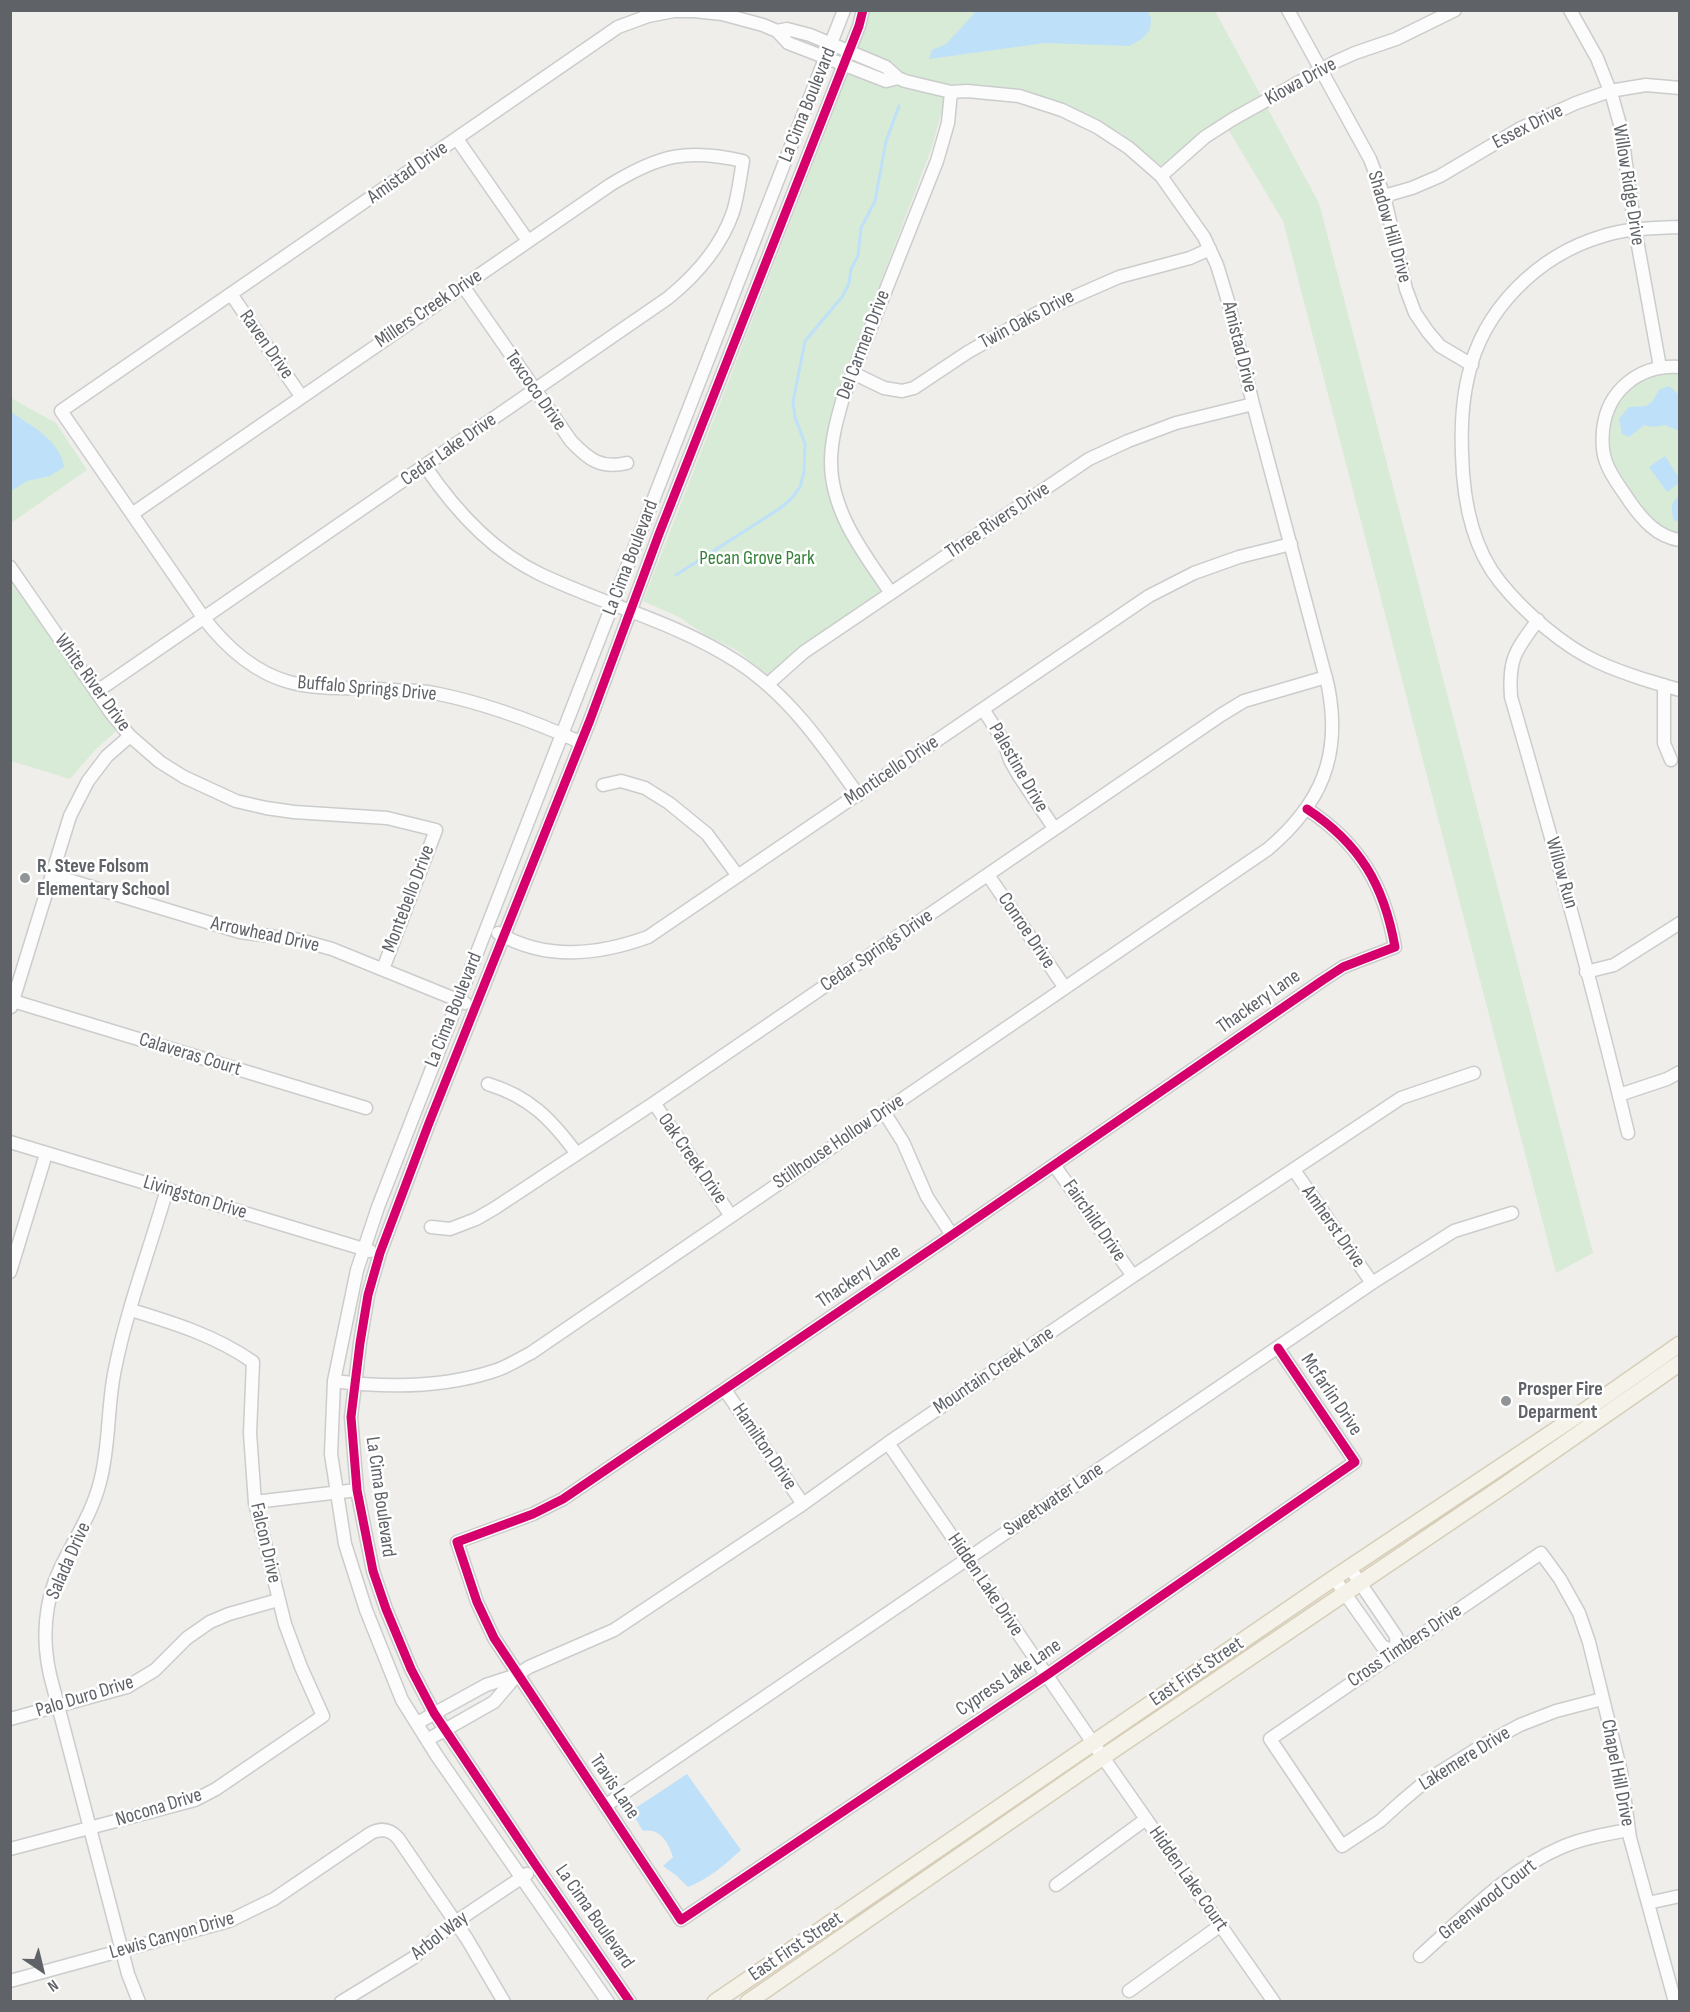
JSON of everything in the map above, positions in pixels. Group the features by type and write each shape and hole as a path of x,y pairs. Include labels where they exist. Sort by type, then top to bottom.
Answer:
{"main road":[{"name":"East First Street","path":"748,2001 1102,1757 1502,1487 1548,1445 1643,1378 1680,1344"},
{"name":"East First Street","path":"1643,1378 1680,1363"},
{"name":"East First Street","path":"715,2001 1334,1578 1493,1473 1548,1445"},
{"path":"1493,1473 1502,1487"}],"street":[{"name":"Amistad Drive","path":"62,411 618,27 648,15 674,10 731,13 777,31 788,43 886,81 898,78"},
{"name":"La Cima Boulevard","path":"608,2001 427,1740 402,1700 366,1610 345,1544 332,1454 334,1381 354,1281 378,1207 833,44 844,10"},
{"name":"La Cima Boulevard","path":"630,2001 445,1730 411,1670 382,1600 368,1551 357,1490 351,1418 368,1295 380,1253 844,64 863,10"},
{"name":"Shadow Hill Drive","path":"1288,10 1370,159 1384,196 1406,289 1415,313 1440,346 1472,365"},
{"name":"Kiowa Drive","path":"1161,176 1205,136 1355,53 1396,39 1455,10"},
{"name":"Willow Ridge Drive","path":"1570,10 1597,58 1621,128 1635,229 1660,368"},
{"name":"Amistad Drive","path":"777,31 787,29 810,35 886,67 898,78 951,92 967,91 1019,96 1062,110 1097,127 1129,148 1161,176 1186,209 1210,249 1228,301 1326,677 1332,709 1331,742 1326,769 1316,797 1307,809"},
{"name":"Essex Drive","path":"1384,196 1412,188 1440,176 1521,128 1576,103 1610,91 1646,85 1680,88"},
{"name":"Del Carmen Drive","path":"891,593 857,544 838,503 831,463 834,433 852,374 938,161 948,123 951,92"},
{"path":"457,139 528,241"},
{"name":"Millers Creek Drive","path":"132,513 528,241 637,169 689,154 715,155 743,161"},
{"name":"Cedar Lake Drive","path":"96,692 687,283 718,243 733,212 743,161"},
{"path":"1680,227 1635,229 1602,236 1569,250 1528,276 1503,304 1482,338 1468,375 1461,422 1462,466 1474,534 1486,561 1500,582 1538,620 1570,646 1597,662 1631,676 1680,690"},
{"name":"Twin Oaks Drive","path":"852,374 884,388 902,391 914,387 968,352 1039,312 1119,276 1190,258 1210,249"},
{"name":"Texcoco Drive","path":"463,286 534,390 582,453 610,467 627,463"},
{"name":"Raven Drive","path":"231,294 301,396"},
{"path":"1680,367 1644,372 1626,384 1612,398 1604,419 1602,444 1605,462 1643,520 1657,531 1680,540"},
{"name":"Three Rivers Drive","path":"768,684 804,652 1089,459 1176,423 1253,404"},
{"name":"Buffalo Springs Drive","path":"62,411 203,618 237,655 263,671 289,682 432,693 503,710 580,742"},
{"path":"424,466 444,495 504,552 538,573 613,605 631,610 712,646 768,684 808,726 858,795"},
{"name":"Monticello Drive","path":"488,927 503,936 529,946 575,954 626,945 648,937 1149,596 1194,573 1239,557 1291,544"},
{"name":"White River Drive","path":"10,567 96,692 130,736 159,762 236,801 275,809 387,818 436,830"},
{"name":"Willow Run","path":"1538,620 1512,659 1511,697 1573,912 1586,972 1628,1132"},
{"name":"Cedar Springs Drive","path":"431,1227 450,1228 476,1219 654,1103 1200,728 1245,701 1326,677"},
{"path":"1664,685 1664,743 1671,760"},
{"name":"Palestine Drive","path":"983,709 1004,741 1010,760 1019,776 1054,828"},
{"path":"12,1004 70,816 87,781 107,756 130,736"},
{"path":"603,786 621,780 645,788 669,803 707,834 738,876"},
{"name":"Thackery Lane","path":"517,1675 494,1638 477,1602 457,1542 533,1514 563,1499 1323,980 1343,967 1395,947 1384,901 1361,859 1341,835 1307,809"},
{"name":"Stillhouse Hollow Drive","path":"334,1381 414,1386 456,1381 496,1370 531,1353 1268,849 1288,832 1307,809"},
{"name":"Montebello Drive","path":"383,969 436,830"},
{"name":"Arrowhead Drive","path":"52,875 240,932 300,940 332,949 475,1006"},
{"name":"Conroe Drive","path":"988,875 1065,988"},
{"path":"1586,972 1614,965 1680,923"},
{"name":"Calaveras Court","path":"12,1004 366,1108"},
{"path":"1619,1095 1667,1079 1680,1072"},
{"name":"Mountain Creek Lane","path":"427,1740 494,1701 517,1675 529,1667 614,1630 803,1504 888,1443 1134,1276 1401,1098 1474,1073"},
{"path":"488,1084 506,1089 526,1099 557,1128 576,1154"},
{"name":"Oak Creek Drive","path":"654,1103 731,1216"},
{"path":"884,1112 903,1142 927,1197 952,1235"},
{"name":"Livingston Drive","path":"10,1142 380,1253"},
{"path":"10,1272 46,1154"},
{"name":"Fairchild Drive","path":"1054,1165 1134,1276"},
{"name":"Amherst Drive","path":"1294,1170 1372,1283"},
{"name":"Salada Drive","path":"139,2001 131,1984 92,1828 58,1707 46,1651 45,1630 48,1605 58,1574 85,1523 99,1485 106,1453 113,1380 131,1310 168,1189"},
{"name":"Sweetwater Lane","path":"605,1806 1372,1283 1454,1231 1512,1213"},
{"name":"Falcon Drive","path":"131,1310 195,1331 222,1343 253,1362 250,1433 255,1502 278,1600 299,1663 322,1716"},
{"name":"Mcfarlin Drive","path":"1278,1348 1355,1462"},
{"name":"Hamilton Drive","path":"725,1390 803,1504"},
{"name":"Hidden Lake Drive","path":"888,1443 1102,1757"},
{"name":"Cypress Lake Lane","path":"681,1920 1047,1675 1355,1462"},
{"path":"255,1502 357,1490"},
{"name":"Cross Timbers Drive","path":"1342,1846 1270,1739 1541,1553"},
{"name":"Chapel Hill Drive","path":"1541,1553 1560,1579 1579,1613 1589,1642 1621,1772 1629,1830 1675,2001"},
{"path":"1334,1578 1382,1646 1397,1652 1396,1636 1350,1568"},
{"name":"Palo Duro Drive","path":"10,1719 116,1691 135,1683 155,1670 187,1638 210,1622 278,1600"},
{"name":"Mountain Creek Lane","path":"417,1723 486,1685 517,1675"},
{"name":"Travis Lane","path":"517,1675 681,1920"},
{"name":"Lakemere Drive","path":"1342,1846 1380,1821 1427,1780 1483,1745 1520,1725 1556,1711 1602,1699"},
{"name":"Nocona Drive","path":"10,1849 180,1805 202,1797 322,1716"},
{"name":"Hidden Lake Court","path":"1102,1757 1274,2001"},
{"path":"1056,1885 1146,1819"},
{"name":"Lewis Canyon Drive","path":"10,1981 213,1927 244,1914 288,1890 371,1833 383,1830 391,1832 398,1838 455,1922"},
{"name":"Greenwood Court","path":"1420,1956 1506,1882 1537,1860 1563,1846 1629,1830"},
{"name":"Arbol Way","path":"341,2001 413,1958 455,1922 537,1867"},
{"path":"1648,1903 1680,1896"},
{"path":"455,1922 504,2001"},
{"path":"1129,1991 1221,1925"}],"green space":[{"name":"Pecan Grove Park","path":"870,11 1215,11 1319,203 1593,1253 1556,1273 1283,221 1222,119 1206,128 1163,167 1121,133 1061,102 1007,88 946,84 943,107 932,147 836,400 829,428 840,523 882,592 797,650 768,676 738,651 704,634 679,617 643,601 859,46"},
{"path":"1663,372 1679,372 1679,535 1657,524 1641,507 1616,470 1609,448 1611,422 1619,402 1633,387"},
{"path":"11,398 56,423 87,470 11,523"},
{"path":"11,577 120,728 95,750 70,779 11,761"}],"water":[{"path":"1147,10 1151,18 1150,30 1142,39 1129,46 1045,43 929,59 932,50 946,44 975,11"},
{"path":"1669,386 1679,395 1679,431 1665,425 1653,427 1644,425 1629,437 1622,434 1619,419 1629,407 1646,406 1652,402 1659,390"},
{"path":"11,412 51,442 62,458 64,467 50,476 27,481 11,491"},
{"path":"1665,456 1679,478 1679,483 1667,492 1649,467"},
{"path":"1679,495 1679,522 1674,520 1672,509"},
{"path":"687,1774 741,1850 716,1871 688,1887 663,1866 673,1857 666,1841 659,1834 643,1831 631,1811"}],"waterway":[{"path":"676,575 779,509 800,487 804,472 805,444 795,417 793,402 805,341 842,297 849,283 851,269 858,256 861,228 875,201 886,141 899,106"}],"cycle path":[{"path":"630,2002 434,1713 411,1669 373,1571 357,1490 351,1417 368,1295 380,1253 429,1123 590,720 659,534 859,26 863,10"},
{"path":"1278,1348 1355,1462 1047,1675 681,1920 494,1638 477,1602 457,1542 533,1514 563,1499 1323,980 1343,967 1395,947 1384,904 1367,868 1342,837 1307,809"}],"place":[{"name":"R. Steve Folsom Elementary School","path":"25,878"},
{"name":"Prosper Fire Deparment","path":"1506,1401"}]}
